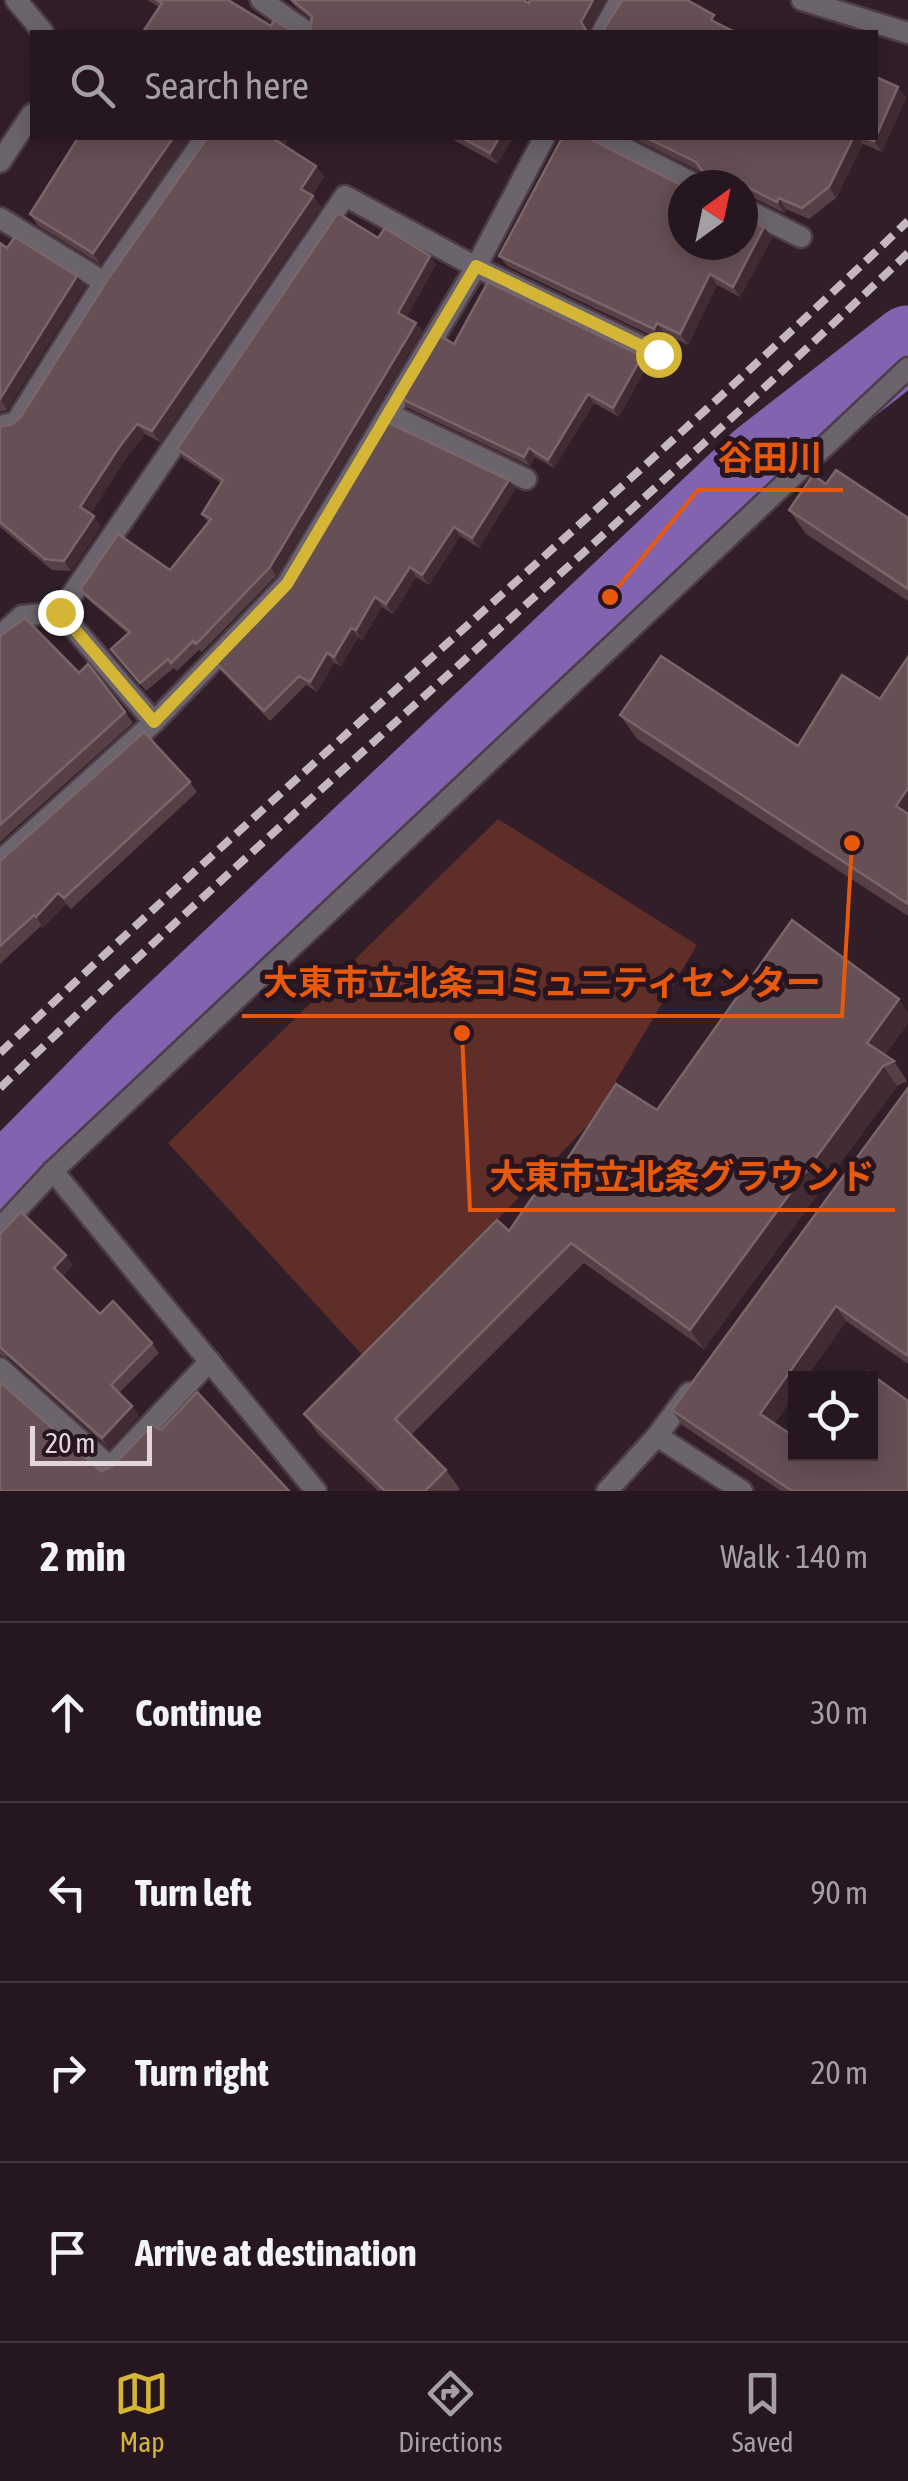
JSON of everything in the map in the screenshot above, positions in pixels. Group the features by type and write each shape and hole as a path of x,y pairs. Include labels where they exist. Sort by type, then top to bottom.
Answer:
{"street":[{"path":"16,0 42,30"},
{"path":"262,0 304,30"},
{"path":"603,30 620,0"},
{"path":"802,0 908,32"},
{"path":"0,162 30,117"},
{"path":"0,426 16,422 104,282 204,140"},
{"path":"0,861 154,722 287,584 476,266 543,140"},
{"path":"608,140 668,170"},
{"path":"0,636 22,616 60,612 345,196 476,266 658,354"},
{"path":"758,216 800,237"},
{"path":"0,218 104,282"},
{"path":"0,1228 53,1171 908,368"},
{"path":"389,414 526,479"},
{"path":"60,612 154,722"},
{"path":"53,1171 316,1491"},
{"path":"0,1370 110,1467 210,1361"},
{"path":"607,1491 658,1436 703,1374"},
{"path":"658,1436 742,1491"}],"shaded area":[{"path":"498,819 697,945 592,1121 365,1358 168,1143"}],"building":[{"path":"157,0 228,0 271,26 274,20 291,30 144,30 162,3"},
{"path":"292,0 593,0 581,22 586,30 310,30 312,16"},
{"path":"622,0 687,0 714,15 711,20 731,30 603,30"},
{"path":"878,78 898,87 878,132"},
{"path":"77,140 172,140 93,253 30,214"},
{"path":"206,140 276,140 316,166 301,189 313,196 152,431 137,424 80,507 94,516 64,561 45,559 0,522 0,427 20,418 108,279"},
{"path":"466,140 498,140 490,153"},
{"path":"561,140 592,140 668,178 668,260 747,260 733,287 710,274 680,334 657,323 654,329 499,256"},
{"path":"651,140 852,140 829,187 802,208 758,192 758,170 702,170 696,162"},
{"path":"338,213 378,238 385,228 430,256 398,313 416,323 270,567 196,644 193,641 171,663 168,659 140,683 111,649 130,632 80,590 118,534 170,570 211,519 202,514 223,480 177,449"},
{"path":"15,237 77,276 0,399 0,243 7,248"},
{"path":"488,282 642,356 613,408 588,394 548,460 529,448 524,457 402,399 440,336 454,344"},
{"path":"387,422 509,480 472,538 454,527 422,575 410,567 386,604 375,597 356,630 351,628 334,657 327,653 310,682 299,676 264,711 215,662 292,582"},
{"path":"836,470 908,518 908,589 789,510 813,475 826,484"},
{"path":"25,618 79,673 88,664 125,712 0,825 0,636"},
{"path":"661,656 798,746 842,675 880,699 908,657 908,788 896,806 908,814 908,904 620,715"},
{"path":"144,732 190,782 64,898 58,893 0,946 0,861"},
{"path":"792,920 899,999 867,1043 894,1061 883,1066 690,1330 571,1243 395,1419 446,1470 425,1491 385,1491 304,1414 497,1220 509,1231 557,1162 563,1166 616,1084 657,1110"},
{"path":"908,1088 908,1356 836,1306 760,1414 788,1433 788,1461 878,1461 878,1379 908,1401 908,1491 792,1491 672,1410"},
{"path":"21,1212 66,1255 54,1268 100,1314 113,1301 152,1343 111,1385 132,1406 102,1438 0,1347 0,1234"},
{"path":"0,1382 101,1471 113,1466 152,1425 161,1430 197,1392 289,1491 0,1491"}],"waterway":[{"path":"0,1185 141,1042 760,458 908,343"}],"railway":[{"path":"0,1053 908,221"},
{"path":"0,1088 225,877 908,253"}],"place":[{"name":"谷田川","path":"610,597"},
{"name":"大東市立北条コミュニティセンター","path":"852,843"},
{"name":"大東市立北条グラウンド","path":"462,1033"}],"route":[{"path":"60,612 154,722 287,584 476,266 658,354"}]}
